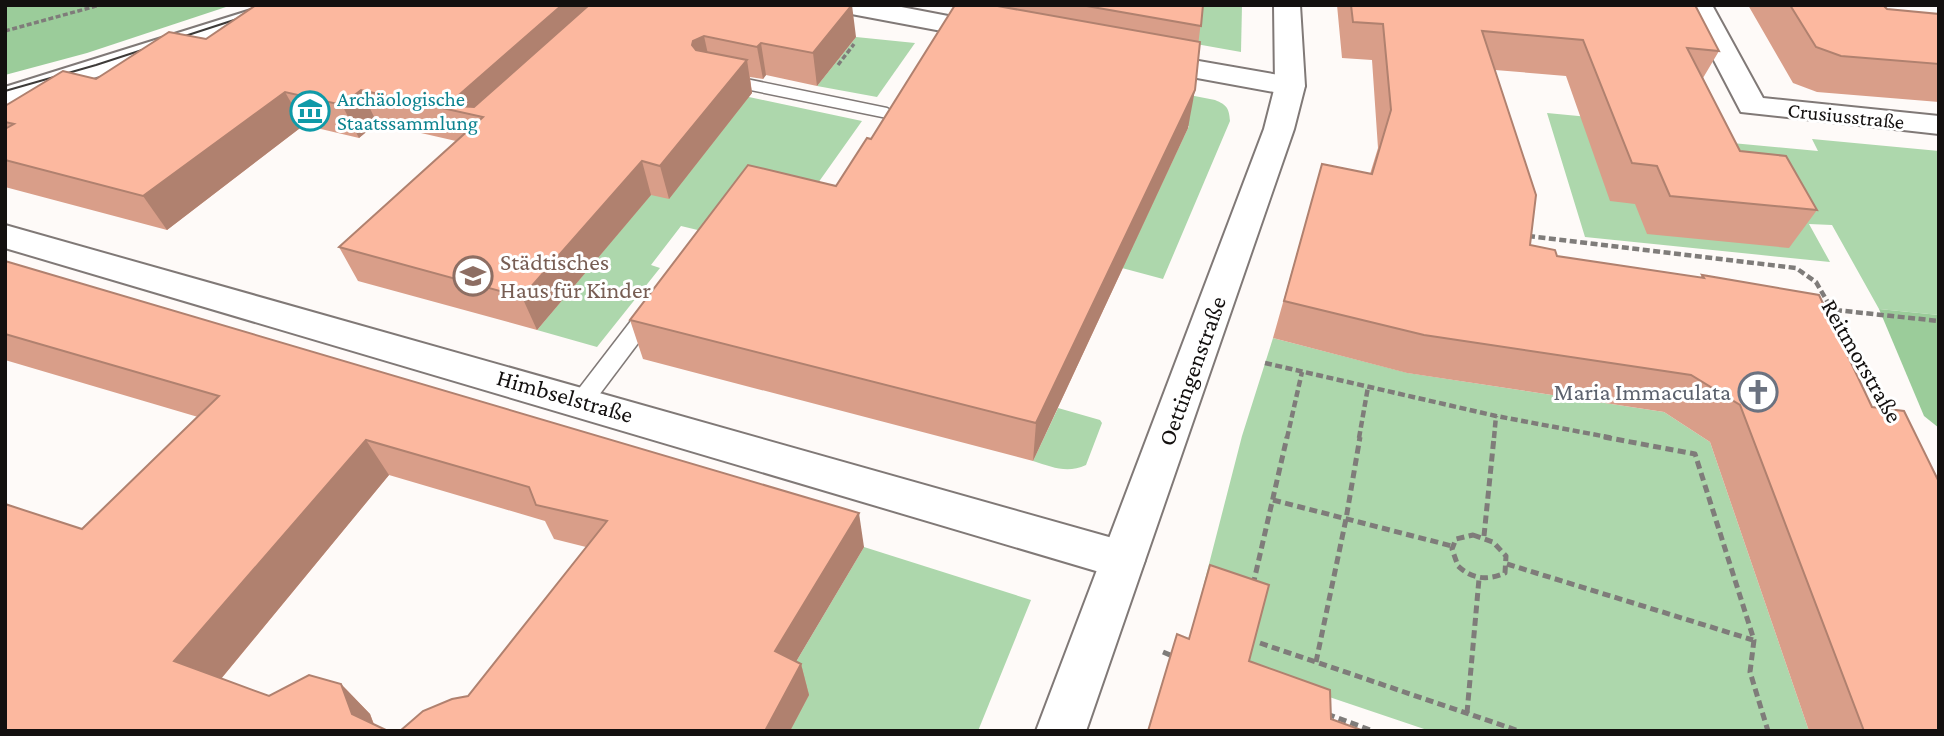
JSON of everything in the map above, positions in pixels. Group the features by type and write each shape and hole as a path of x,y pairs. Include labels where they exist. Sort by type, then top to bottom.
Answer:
{"street":[{"path":"5,97 295,5"},
{"path":"846,5 1022,38"},
{"name":"Oettingenstraße","path":"1061,731 1279,129 1290,86 1287,5"},
{"name":"Crusiusstraße","path":"1698,5 1752,106 1939,125"},
{"path":"1115,55 1290,86"},
{"name":"Himbselstraße","path":"5,236 582,401 1123,560"}],"lane":[{"path":"710,76 887,113"},
{"path":"582,401 664,293"}],"path":[{"path":"5,32 100,5"},
{"name":"Reitmorstraße","path":"1518,235 1796,268 1816,282 1835,310 1896,420"},
{"path":"1835,310 1939,321"},
{"path":"1265,363 1496,416 1695,454 1754,640 1749,672 1768,731"},
{"path":"1253,585 1302,372"},
{"path":"1316,662 1346,519 1368,387"},
{"path":"1483,537 1496,416"},
{"path":"1273,500 1452,546"},
{"path":"1464,536 1483,537 1501,549 1507,564 1505,573 1499,578 1479,579 1457,566 1452,555 1452,546 1464,536"},
{"path":"1507,564 1754,640"},
{"path":"1467,713 1479,579"},
{"path":"1260,643 1519,731"},
{"path":"1163,652 1187,661"},
{"path":"1323,712 1373,731"}],"green space":[{"path":"5,5 232,5 87,53 5,75"},
{"path":"1200,5 1242,5 1241,52 1196,44"},
{"path":"856,37 915,43 877,97 817,86"},
{"path":"1097,77 1215,100 1225,105 1228,110 1230,121 1163,279 1122,268 1189,126 1071,103"},
{"path":"735,94 862,121 818,183 731,238 681,226 651,265 660,268 597,347 537,330"},
{"path":"1547,113 1725,130 1732,143 1818,151 1812,139 1939,151 1939,315 1879,309 1832,225 1809,224 1830,262 1585,237"},
{"path":"1879,309 1939,315 1939,428 1924,416"},
{"path":"1273,338 1408,373 1664,412 1710,442 1809,731 1430,731 1243,668 1200,599 1242,436"},
{"path":"1058,408 1100,420 1102,423 1086,465 1079,468 1066,469 1033,461"},
{"path":"864,547 1031,600 978,731 790,731 784,682"}],"building":[{"path":"256,5 562,5 455,101 458,106 474,107 589,5 852,5 813,53 761,43 757,47 704,36 693,41 692,45 696,50 747,60 660,166 642,161 522,297 339,247 483,117 361,90 342,105 285,92 143,196 5,160 5,129 14,124 5,122 5,106 63,71 96,79 169,32 206,39"},
{"path":"955,5 992,5 1200,42 1195,90 1036,423 630,320 748,165 836,186 867,138 871,139"},
{"path":"1081,5 1203,5 1201,26"},
{"path":"1351,5 1695,5 1719,51 1687,48 1740,151 1786,156 1817,210 1670,196 1657,166 1632,163 1583,40 1482,31 1536,195 1530,245 1555,250 1557,256 1704,278 1702,275 1819,295 1872,407 1904,411 1939,482 1939,731 1864,731 1740,405 1691,375 1424,335 1284,301 1322,164 1372,174 1391,110 1383,24 1353,22"},
{"path":"1790,5 1883,5 1887,9 1939,14 1939,64 1841,56 1816,47"},
{"path":"5,261 859,513 775,651 801,664 765,731 400,731 423,711 452,699 468,696 607,521 536,505 529,487 366,440 174,661 269,696 309,675 341,684 352,714 388,731 5,731 5,504 82,529 219,396 5,334"},
{"path":"1210,565 1269,585 1249,661 1330,690 1331,719 1364,731 1148,731 1177,634 1189,639"}],"tram line":[{"path":"5,91 96,65 280,5"}],"place":[{"name":"Archäologische Staatssammlung","path":"310,111"},
{"name":"Städtisches Haus für Kinder","path":"473,276"},
{"name":"Maria Immaculata","path":"1758,392"}]}
